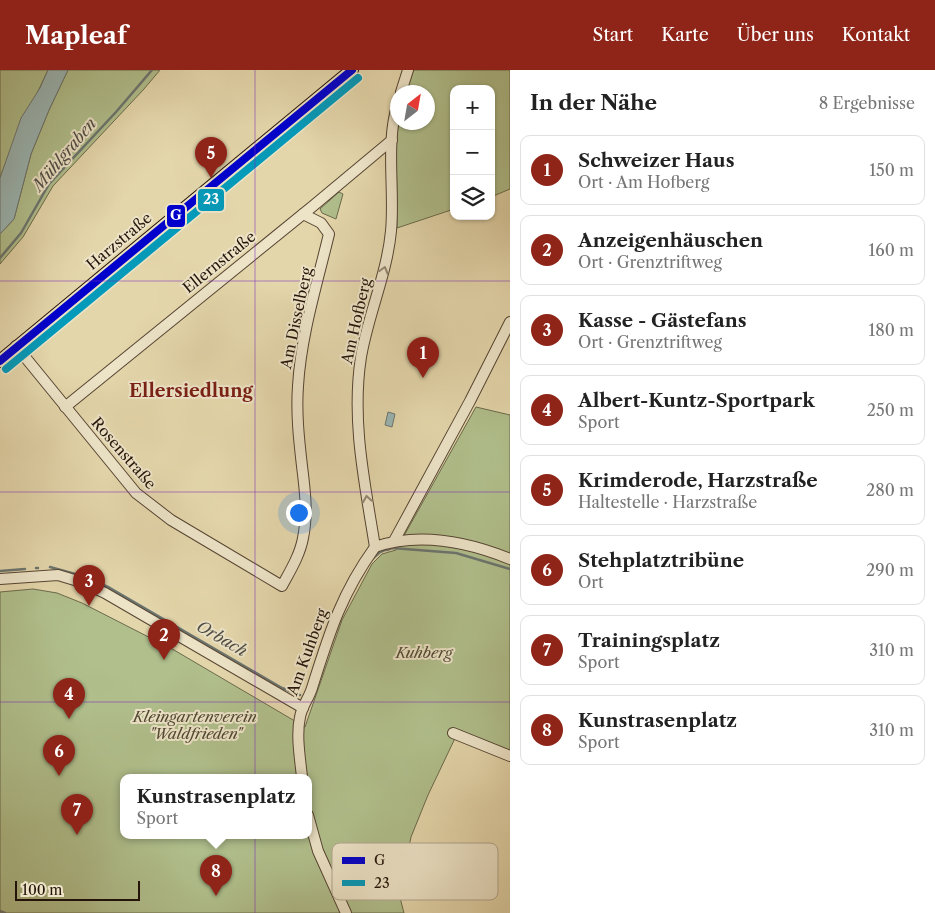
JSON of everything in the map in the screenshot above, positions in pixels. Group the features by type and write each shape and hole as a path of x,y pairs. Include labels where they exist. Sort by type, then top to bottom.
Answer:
{"main road":[{"name":"Harzstraße","path":"0,361 352,70"}],"street":[{"path":"403,85 408,70"},
{"name":"Am Hofberg","path":"375,547 358,432 358,384 361,356 388,256 393,208 392,130"},
{"name":"Ellernstraße","path":"65,407 304,214 392,140"},
{"name":"Am Disselberg","path":"282,586 291,570 303,538 306,505 298,411 298,379 305,333 329,234 321,223 304,214"},
{"path":"394,541 470,401 510,322"},
{"name":"Rosenstraße","path":"16,346 136,493 171,520 282,586"},
{"path":"375,547 394,541 418,539 454,542 510,560"},
{"name":"Am Kuhberg","path":"302,774 300,718 303,708 311,691 335,616 359,569 375,547"},
{"path":"0,579 58,575 81,582 105,593 303,708"},
{"path":"453,733 510,756"},
{"path":"312,829 318,851 332,882"},
{"path":"340,900 346,913"}],"green space":[{"path":"0,70 48,70 11,149 0,178"},
{"path":"68,70 160,70 53,186 23,237 0,264 0,234 14,219 31,154"},
{"path":"412,70 510,70 510,189 495,195 495,85 450,85 450,210 397,228 396,130 435,130 435,85 407,85"},
{"path":"339,192 343,194 336,219 322,213 320,209"},
{"path":"476,407 510,415 510,753 458,732 428,795 410,843 332,843 332,900 401,900 404,913 0,913 0,592 33,589 57,593 82,603 174,650 305,727 342,620 372,564 382,554 396,550"}],"water":[{"path":"48,70 68,70 31,154 14,219 0,234 0,178 21,118 40,88"},
{"path":"388,412 395,414 392,427 385,425"}],"waterway":[{"name":"Mühlgraben","path":"0,258 21,233 49,184 152,70"},
{"name":"Orbach","path":"387,550 392,548 456,553 510,569"},
{"name":"Orbach","path":"372,559 385,550"},
{"name":"Orbach","path":"50,567 86,577 110,588 282,688 300,695"},
{"name":"Orbach","path":"0,571 25,569"},
{"path":"0,911 5,913"}],"transit line":[{"name":"G","path":"0,361 352,70"},
{"name":"23","path":"6,369 358,78"}],"place":[{"name":"Krimderode, Harzstraße","path":"211,178"},
{"name":"Schweizer Haus","path":"423,378"},
{"name":"Kasse - Gästefans","path":"89,606"},
{"name":"Anzeigenhäuschen","path":"164,660"},
{"name":"Albert-Kuntz-Sportpark","path":"69,719"},
{"name":"Stehplatztribüne","path":"59,776"},
{"name":"Trainingsplatz","path":"77,835"},
{"name":"Kunstrasenplatz","path":"216,896"}],"district":[{"name":"Ellersiedlung","path":"191,391"}],"park label":[{"name":"Kuhberg","path":"424,652"},
{"name":"Kleingartenverein \"Waldfrieden\"","path":"195,724"}]}
